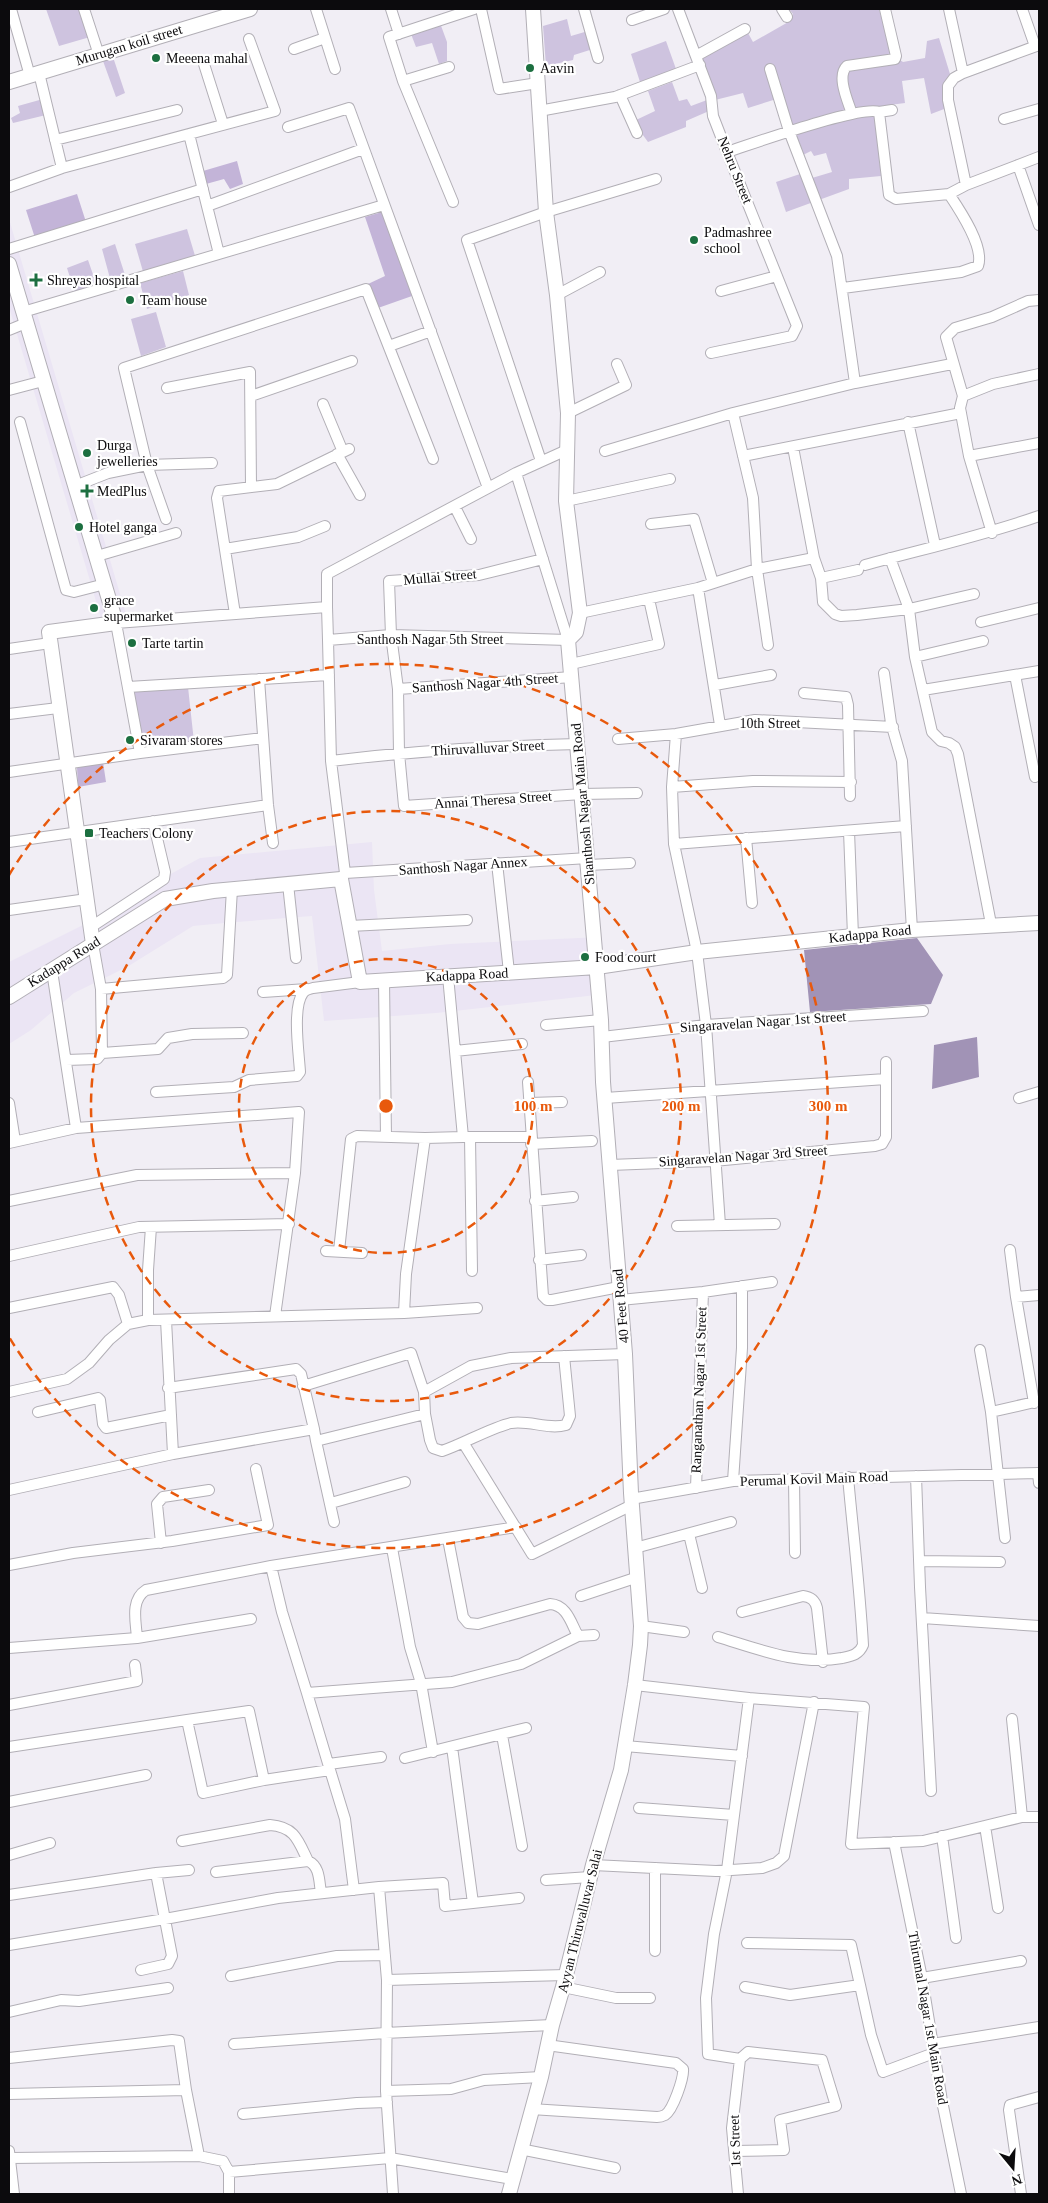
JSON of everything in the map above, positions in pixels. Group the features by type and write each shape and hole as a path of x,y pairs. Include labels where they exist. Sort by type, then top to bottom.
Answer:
{"street":[{"path":"11,9 35,74 56,140 62,168"},
{"path":"84,9 99,55"},
{"name":"Murugan koil street","path":"9,82 250,9"},
{"path":"316,9 335,70"},
{"path":"391,9 399,34"},
{"path":"453,202 403,81 390,37 474,9"},
{"path":"481,9 499,89 538,83"},
{"path":"516,473 568,640 576,632 580,613 566,495 569,449 568,413 557,295 546,212 533,9"},
{"path":"584,9 598,58"},
{"path":"632,20 664,9"},
{"name":"Nehru Street","path":"678,9 711,96 714,116 727,152 797,326 792,336 711,353"},
{"path":"852,114 842,77 844,69 847,66 895,59 896,56 885,9"},
{"path":"949,9 963,73"},
{"path":"966,185 948,100 948,86 954,78 963,73 1037,46 1022,9"},
{"path":"539,111 620,95 698,60 745,29"},
{"path":"294,49 326,38"},
{"path":"9,187 62,168 275,111 249,39"},
{"path":"203,61 224,124"},
{"path":"403,81 449,67"},
{"path":"770,69 789,131 837,256 855,383"},
{"path":"620,95 637,133"},
{"path":"288,128 349,108 488,488"},
{"path":"1004,119 1039,109"},
{"path":"56,140 176,110"},
{"path":"727,152 789,131 852,114 873,110 879,112 892,110"},
{"path":"879,112 889,195 896,199 948,194 966,185 1039,157"},
{"path":"190,134 219,254"},
{"path":"207,206 363,149"},
{"path":"1018,165 1039,225"},
{"path":"541,461 467,240 546,212 656,179"},
{"path":"9,249 203,189"},
{"path":"843,288 961,272 978,266 980,261 978,251 966,220 948,194"},
{"path":"9,330 25,318 219,254 384,205"},
{"path":"9,264 12,286 25,318 116,623 140,752"},
{"path":"557,295 600,272"},
{"path":"721,290 777,276"},
{"path":"166,519 147,465 124,368 366,289 432,459"},
{"path":"992,533 969,456 961,413 961,400 963,396 946,342 948,333 955,328 992,317 1028,301 1039,300"},
{"path":"389,346 431,331"},
{"path":"251,396 352,361"},
{"path":"568,413 626,385 617,364"},
{"path":"605,451 733,413 855,383 952,364"},
{"path":"167,388 250,372 251,487"},
{"path":"963,396 993,384 1039,374"},
{"path":"9,390 43,381"},
{"path":"324,404 360,496"},
{"path":"733,413 754,510 757,569 768,644"},
{"path":"743,456 961,413"},
{"path":"20,422 66,590 74,592 105,584"},
{"path":"908,422 935,545"},
{"path":"969,456 1039,443"},
{"path":"794,446 814,558 821,578 823,602 835,614 841,616 909,609 974,594"},
{"path":"263,992 307,989 360,982 343,876 331,762 327,574 516,473 569,449"},
{"path":"235,614 217,498 219,491 277,484 343,452"},
{"path":"75,486 108,473 147,465 212,463"},
{"path":"566,495 670,479"},
{"path":"455,507 471,539"},
{"path":"821,578 862,568 935,545 992,533 1039,516"},
{"path":"651,524 694,519 697,521 713,583"},
{"path":"225,548 298,537 325,526"},
{"path":"97,556 176,533"},
{"path":"580,613 698,588 757,569 814,558"},
{"path":"890,558 909,609 915,657 932,732 941,741 955,747 958,754 990,924"},
{"name":"Mullai Street","path":"392,636 389,582 479,575 543,559"},
{"path":"698,588 720,724"},
{"name":"Santhosh Nagar 4th Street","path":"398,689 571,670 659,644 649,598"},
{"path":"66,1060 97,1059 102,1053 102,988 93,944 68,763 58,708 49,632 116,623 327,607"},
{"path":"981,622 1039,608"},
{"path":"392,636 398,689 399,753"},
{"name":"Santhosh Nagar 5th Street","path":"328,640 392,636 568,640"},
{"name":"Shanthosh Nagar Main Road","path":"568,640 597,967"},
{"path":"915,657 984,641"},
{"path":"9,649 50,643"},
{"path":"923,690 1039,671"},
{"path":"884,673 892,727 902,761 912,930"},
{"path":"128,687 329,675"},
{"path":"715,685 771,675"},
{"path":"1015,675 1035,777"},
{"path":"259,680 268,805 273,843"},
{"path":"804,692 846,697 849,725 850,796"},
{"path":"9,714 58,708"},
{"name":"10th Street","path":"618,739 676,734 720,724 755,720 892,727"},
{"path":"676,734 672,787 674,844 697,952 706,1025 714,1161 720,1225"},
{"path":"9,772 140,752 263,738"},
{"name":"Thiruvalluvar Street","path":"331,762 399,753 578,744"},
{"name":"Annai Theresa Street","path":"399,753 404,806 582,794 637,793"},
{"path":"672,787 753,781 851,782"},
{"path":"9,842 268,805"},
{"path":"91,928 164,879 165,872 153,820"},
{"path":"674,844 906,826"},
{"path":"849,831 853,936"},
{"path":"746,838 752,903"},
{"name":"Santhosh Nagar Annex","path":"343,876 497,864 588,861 630,863"},
{"path":"497,864 509,972"},
{"name":"Kadappa Road","path":"9,996 165,899 343,876"},
{"path":"288,884 296,958"},
{"path":"102,988 223,978 227,975 232,889"},
{"path":"9,910 87,899"},
{"path":"350,926 467,920"},
{"name":"Kadappa Road","path":"360,982 597,967 697,952 912,930 990,924 1039,923"},
{"name":"40 Feet Road","path":"597,967 619,1294 625,1354 632,1502 641,1626 640,1645"},
{"path":"52,970 76,1128"},
{"path":"448,976 455,1051 467,1137 472,1271"},
{"path":"384,980 386,1137"},
{"path":"156,1092 234,1087 249,1080 299,1074 298,1002 307,989"},
{"name":"Singaravelan Nagar 1st Street","path":"602,1038 706,1025 923,1011"},
{"path":"546,1026 601,1020"},
{"path":"102,1053 158,1049 168,1038 192,1034 242,1033"},
{"path":"455,1051 522,1044"},
{"path":"605,1098 886,1079 886,1062"},
{"name":"Singaravelan Nagar 3rd Street","path":"610,1165 714,1161 882,1144 886,1137 886,1079"},
{"path":"528,1082 539,1260 542,1293 547,1300 619,1294 703,1292 772,1282"},
{"path":"1019,1098 1039,1092"},
{"path":"9,1102 12,1142 76,1128 300,1112 289,1224 275,1316"},
{"path":"530,1103 562,1102"},
{"path":"340,1252 351,1139 358,1136 592,1141"},
{"path":"404,1313 406,1274 425,1138"},
{"path":"9,1201 137,1175 295,1174"},
{"path":"535,1201 573,1197"},
{"path":"9,1256 139,1227 289,1224"},
{"path":"676,1226 775,1224"},
{"path":"148,1320 148,1270 151,1227"},
{"path":"991,1412 1037,1402 1016,1297 1010,1250"},
{"path":"326,1251 362,1253"},
{"path":"539,1260 581,1255"},
{"path":"733,1481 742,1348 742,1286"},
{"path":"9,1308 113,1287 119,1295 128,1324"},
{"name":"Ranganathan Nagar 1st Street","path":"696,1488 703,1292"},
{"path":"1016,1297 1039,1295"},
{"path":"9,1392 67,1379 89,1363 109,1340 128,1324 148,1320 404,1313 477,1308"},
{"path":"166,1320 168,1388 172,1416 173,1454"},
{"path":"980,1350 991,1412 1005,1538"},
{"path":"303,1386 412,1353 424,1392 425,1414 430,1440 433,1448 442,1452 510,1424 522,1422 557,1428 566,1425 570,1416 564,1356"},
{"path":"424,1392 471,1366 511,1358 625,1354"},
{"path":"168,1388 290,1368 296,1369 301,1374 334,1522"},
{"path":"38,1412 98,1398 100,1400 103,1424 106,1428 172,1416"},
{"path":"316,1441 425,1414"},
{"path":"9,1490 173,1454 314,1429"},
{"path":"137,1638 136,1601 139,1594 146,1590 271,1566 516,1527 464,1444"},
{"path":"9,1565 73,1553 161,1543 268,1525 256,1470"},
{"path":"916,1476 918,1561 931,1791"},
{"name":"Perumal Kovil Main Road","path":"516,1527 532,1554 632,1502 733,1481 848,1477 1039,1476"},
{"path":"718,1637 786,1657 823,1662 854,1656 861,1651 863,1645 861,1606 854,1559 848,1477"},
{"path":"794,1479 795,1553"},
{"path":"331,1503 405,1482"},
{"path":"161,1543 157,1504 159,1500 163,1497 209,1490"},
{"path":"635,1548 731,1522"},
{"path":"689,1534 702,1588"},
{"path":"448,1539 463,1617 468,1623 478,1624 550,1604 558,1604 564,1610 578,1636"},
{"path":"392,1548 410,1647 421,1683 433,1752"},
{"path":"918,1561 1000,1562"},
{"path":"271,1566 282,1612 345,1819 354,1890"},
{"path":"581,1596 638,1577"},
{"path":"742,1612 803,1596 810,1597 815,1602 817,1608 823,1662"},
{"path":"922,1618 1039,1626"},
{"path":"9,1648 137,1638 252,1619"},
{"path":"641,1626 684,1632"},
{"path":"307,1694 421,1683 452,1682 521,1664 578,1636 594,1635"},
{"name":"Ayyan Thiruvalluvar Salai","path":"509,2194 541,2077 547,2045 565,1981 591,1871 621,1770 636,1685 640,1645"},
{"path":"9,1705 137,1681 135,1665"},
{"path":"636,1685 750,1698 864,1707 851,1844 923,1841 1022,1817 1039,1817"},
{"path":"734,2151 784,2150 780,2120 836,2106 822,2060 748,2052 740,2059 708,2054 706,1998 714,1934 727,1870 750,1698"},
{"path":"546,1880 591,1871 656,1868 727,1870 762,1868 776,1863 784,1856 814,1702"},
{"path":"9,1747 248,1711 264,1780"},
{"path":"1012,1719 1022,1817"},
{"path":"187,1720 203,1793 381,1757"},
{"path":"405,1758 526,1728"},
{"path":"502,1735 522,1846"},
{"path":"625,1746 742,1756"},
{"path":"452,1747 473,1903"},
{"path":"9,1802 146,1775"},
{"path":"640,1808 734,1815"},
{"path":"182,1841 270,1825 283,1826 292,1832 308,1860 314,1863 318,1870 321,1893"},
{"path":"985,1826 998,1908"},
{"path":"942,1836 956,1938"},
{"name":"Thirumal Nagar 1st Main Road","path":"894,1842 922,1978 933,2049 961,2194"},
{"path":"9,1855 50,1843"},
{"path":"216,1872 308,1860"},
{"path":"655,1951 656,1868"},
{"path":"9,1895 156,1873 189,1870"},
{"path":"141,1970 168,1964 172,1956 156,1873"},
{"path":"9,1945 278,1898 378,1887 443,1883 445,1906 518,1898"},
{"path":"378,1887 387,1980 385,2033 393,2194"},
{"path":"747,1944 851,1945 871,2035 882,2072 933,2049 1039,2027"},
{"path":"231,1976 338,1956 385,1954"},
{"path":"922,1978 1021,1961"},
{"path":"387,1980 565,1981 616,1998 650,1998"},
{"path":"745,1987 790,1995 860,1985"},
{"path":"9,2012 61,2000 79,2002 168,1988"},
{"path":"234,2044 385,2033 552,2025"},
{"path":"9,2058 172,2040 179,2041 199,2156"},
{"path":"531,2108 664,2116 669,2111 684,2076 683,2069 676,2063 547,2045"},
{"name":"1st Street","path":"738,2194 732,2128 740,2059"},
{"path":"243,2114 357,2103 387,2097 451,2090 484,2080 541,2077"},
{"path":"9,2094 186,2090"},
{"path":"1021,2194 1008,2110 1010,2105 1014,2103 1039,2097"},
{"path":"520,2149 615,2168"},
{"path":"14,2194 9,2154 199,2156 223,2162 229,2172 229,2194"},
{"path":"229,2172 390,2158 512,2180"}],"shaded area":[{"path":"46,9 80,9 90,37 59,46"},
{"path":"789,9 879,9 891,54 903,62 925,58 927,41 939,38 950,74 952,106 931,114 924,78 902,81 905,103 874,107 881,176 849,179 849,189 786,212 776,182 809,171 812,178 832,172 826,153 814,156 811,151 803,155 783,97 748,108 743,93 715,100 702,58 748,33 753,42 790,21 793,14"},
{"path":"567,19 571,36 588,31 593,49 574,55 573,60 546,66 543,26"},
{"path":"440,23 447,42 447,61 439,64 432,43 416,47 411,34"},
{"path":"666,41 676,69 640,82 631,54"},
{"path":"113,57 125,93 116,97 103,61"},
{"path":"672,82 679,101 687,99 691,106 707,100 709,111 686,121 686,127 648,142 640,131 636,120 655,111 648,91"},
{"path":"43,99 46,115 13,123 11,118 20,113 18,106"},
{"path":"237,161 243,184 230,189 224,179 206,184 203,171"},
{"path":"77,194 86,222 35,238 26,210"},
{"path":"382,212 412,296 378,308 368,284 385,276 365,217"},
{"path":"9,219 126,614 101,618 9,307"},
{"path":"187,229 196,259 144,275 135,244"},
{"path":"115,244 126,278 111,282 102,249"},
{"path":"88,260 97,286 75,293 67,268"},
{"path":"183,271 189,295 147,309 140,283"},
{"path":"156,312 166,347 141,356 131,319"},
{"path":"188,687 194,742 144,749 133,691"},
{"path":"103,762 106,782 78,787 77,767"},
{"path":"372,842 374,890 382,951 450,944 601,937 605,994 436,1013 324,1021 312,916 224,923 193,926 127,967 74,993 31,1030 9,1044 9,962 95,919 114,905 200,858"},
{"path":"917,938 943,975 931,1004 810,1012 804,950"},
{"path":"977,1037 979,1077 932,1089 934,1045"}],"place":[{"name":"Meeena mahal","path":"156,58"},
{"name":"Aavin","path":"530,68"},
{"name":"Padmashree school","path":"694,240"},
{"name":"Shreyas hospital","path":"36,280"},
{"name":"Team house","path":"130,300"},
{"name":"Durga jewelleries","path":"87,453"},
{"name":"MedPlus","path":"87,491"},
{"name":"Hotel ganga","path":"79,527"},
{"name":"grace supermarket","path":"94,608"},
{"name":"Tarte tartin","path":"132,643"},
{"name":"Sivaram stores","path":"130,740"},
{"name":"Teachers Colony","path":"89,833"},
{"name":"Food court","path":"585,957"}]}
